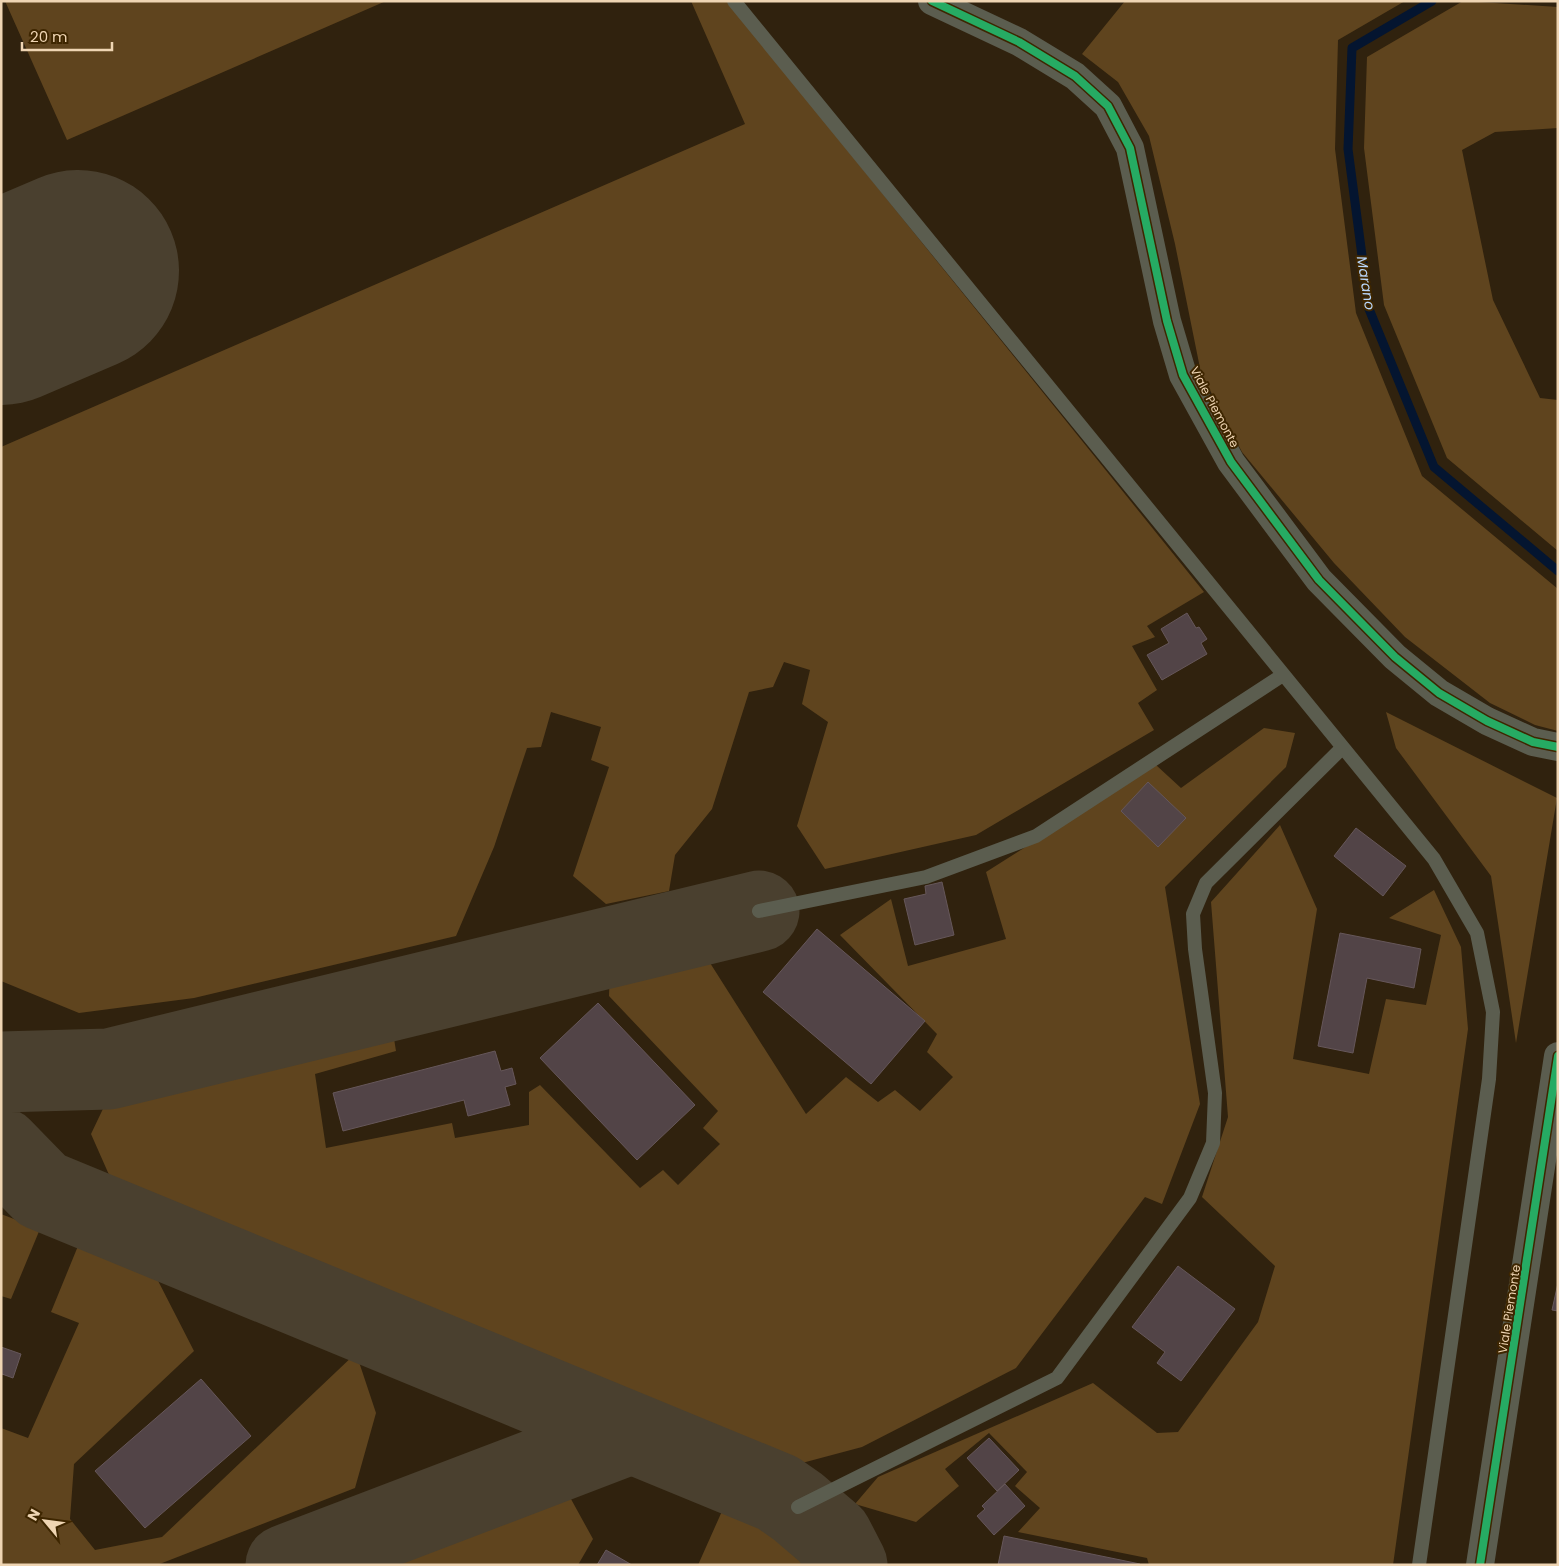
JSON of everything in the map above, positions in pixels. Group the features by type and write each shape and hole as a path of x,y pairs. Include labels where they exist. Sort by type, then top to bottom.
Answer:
{"street":[{"name":"Viale Piemonte","path":"932,1 1019,42 1075,76 1108,106 1130,148 1167,321 1183,375 1231,462 1319,580 1395,658 1439,693 1487,721 1533,742 1558,747"},
{"name":"Viale Piemonte","path":"1480,1565 1558,1056"}],"lane":[{"path":"734,1 1434,859 1477,933 1494,1012 1489,1079 1419,1565"},
{"path":"759,911 926,878 1036,836 1282,675"},
{"path":"798,1507 1057,1378 1190,1198 1213,1142 1215,1093 1195,949 1193,914 1206,883 1342,748"}],"shaded area":[{"path":"5,1 386,1 67,140"},
{"path":"691,1 727,1 1204,592 1147,626 1155,637 1132,646 1157,690 1138,703 1154,730 976,835 825,869 797,826 828,722 802,704 810,670 784,662 773,687 749,692 712,809 675,855 669,891 606,904 573,876 609,767 591,760 601,727 551,712 541,747 527,748 494,847 456,936 194,998 79,1013 1,981 1,447 745,124"},
{"path":"1125,1 1405,1 1338,40 1335,149 1356,313 1422,476 1558,589 1558,731 1535,725 1490,703 1405,637 1334,563 1242,452 1201,373 1175,244 1149,136 1118,82 1082,54"},
{"path":"1463,1 1558,7 1558,128 1495,132 1462,150 1493,300 1540,398 1558,400 1558,551 1447,458 1384,305 1364,148 1367,57"},
{"path":"1386,712 1557,798 1516,1043 1491,876 1396,748"},
{"path":"1264,728 1295,733 1286,767 1165,887 1200,1104 1162,1204 1145,1197 1016,1368 862,1447 802,1463 110,1177 91,1134 111,1092 391,1020 396,1051 315,1074 326,1148 452,1123 455,1138 529,1125 529,1092 540,1085 640,1188 663,1170 678,1185 720,1144 703,1128 718,1111 609,996 610,968 698,944 806,1114 846,1077 878,1102 895,1090 920,1111 953,1077 927,1052 937,1034 840,935 891,899 908,966 1006,939 986,872 1156,765 1181,788"},
{"path":"1280,825 1317,909 1293,1059 1369,1074 1386,999 1426,1005 1441,935 1389,918 1434,890 1461,947 1468,1029 1393,1565 1149,1565 1147,1558 1018,1532 1040,1508 1015,1486 1027,1472 989,1433 945,1469 959,1486 916,1522 855,1504 878,1477 1093,1383 1157,1433 1178,1432 1258,1322 1275,1266 1202,1197 1228,1117 1211,902"},
{"path":"1,1214 40,1229 11,1299 1,1296"},
{"path":"78,1246 152,1269 194,1351 74,1464 70,1519 95,1550 162,1537 356,1353 376,1413 355,1488 157,1565 1,1565 1,1428 28,1438 79,1323 51,1312"},
{"path":"566,1490 593,1539 578,1565 376,1565"},
{"path":"727,1500 788,1526 813,1565 698,1565"}],"building":[{"path":"1187,613 1196,628 1199,627 1207,639 1201,643 1207,654 1162,680 1147,655 1169,643 1161,629"},
{"path":"1148,782 1186,818 1158,847 1121,811"},
{"path":"1356,828 1406,866 1383,896 1334,856"},
{"path":"942,882 954,935 915,945 904,899 926,894 925,886"},
{"path":"817,929 925,1021 871,1084 763,992"},
{"path":"1340,933 1421,949 1414,988 1367,978 1353,1053 1318,1046"},
{"path":"598,1003 695,1105 637,1160 540,1058"},
{"path":"495,1051 501,1071 512,1068 516,1084 505,1087 510,1105 468,1116 464,1100 343,1131 333,1093"},
{"path":"1178,1266 1235,1309 1181,1381 1157,1363 1165,1352 1132,1327"},
{"path":"1558,1283 1558,1311 1552,1310"},
{"path":"1,1347 21,1354 13,1378 2,1374 1,1376"},
{"path":"201,1379 251,1436 145,1528 95,1471"},
{"path":"989,1438 1019,1470 997,1491 967,1458"},
{"path":"1005,1484 1025,1506 994,1535 977,1516 985,1509 982,1506"},
{"path":"1004,1536 1140,1564 1140,1565 998,1565"},
{"path":"606,1550 632,1565 597,1565"}],"waterway":[{"name":"Marano","path":"1432,1 1352,48 1348,149 1369,309 1434,467 1558,571"}],"taxiway":[{"path":"1,1072 109,1069 759,911"},
{"path":"1,1148 42,1190 778,1493 798,1507 832,1536 847,1565"},
{"path":"286,1565 632,1433"}],"runway":[{"path":"1,304 78,271"}],"cycle path":[{"path":"932,1 1019,42 1075,76 1108,106 1130,148 1167,321 1183,375 1231,462 1319,580 1395,657 1439,693 1487,721 1533,742 1558,747"},
{"path":"1480,1565 1558,1056"}]}
